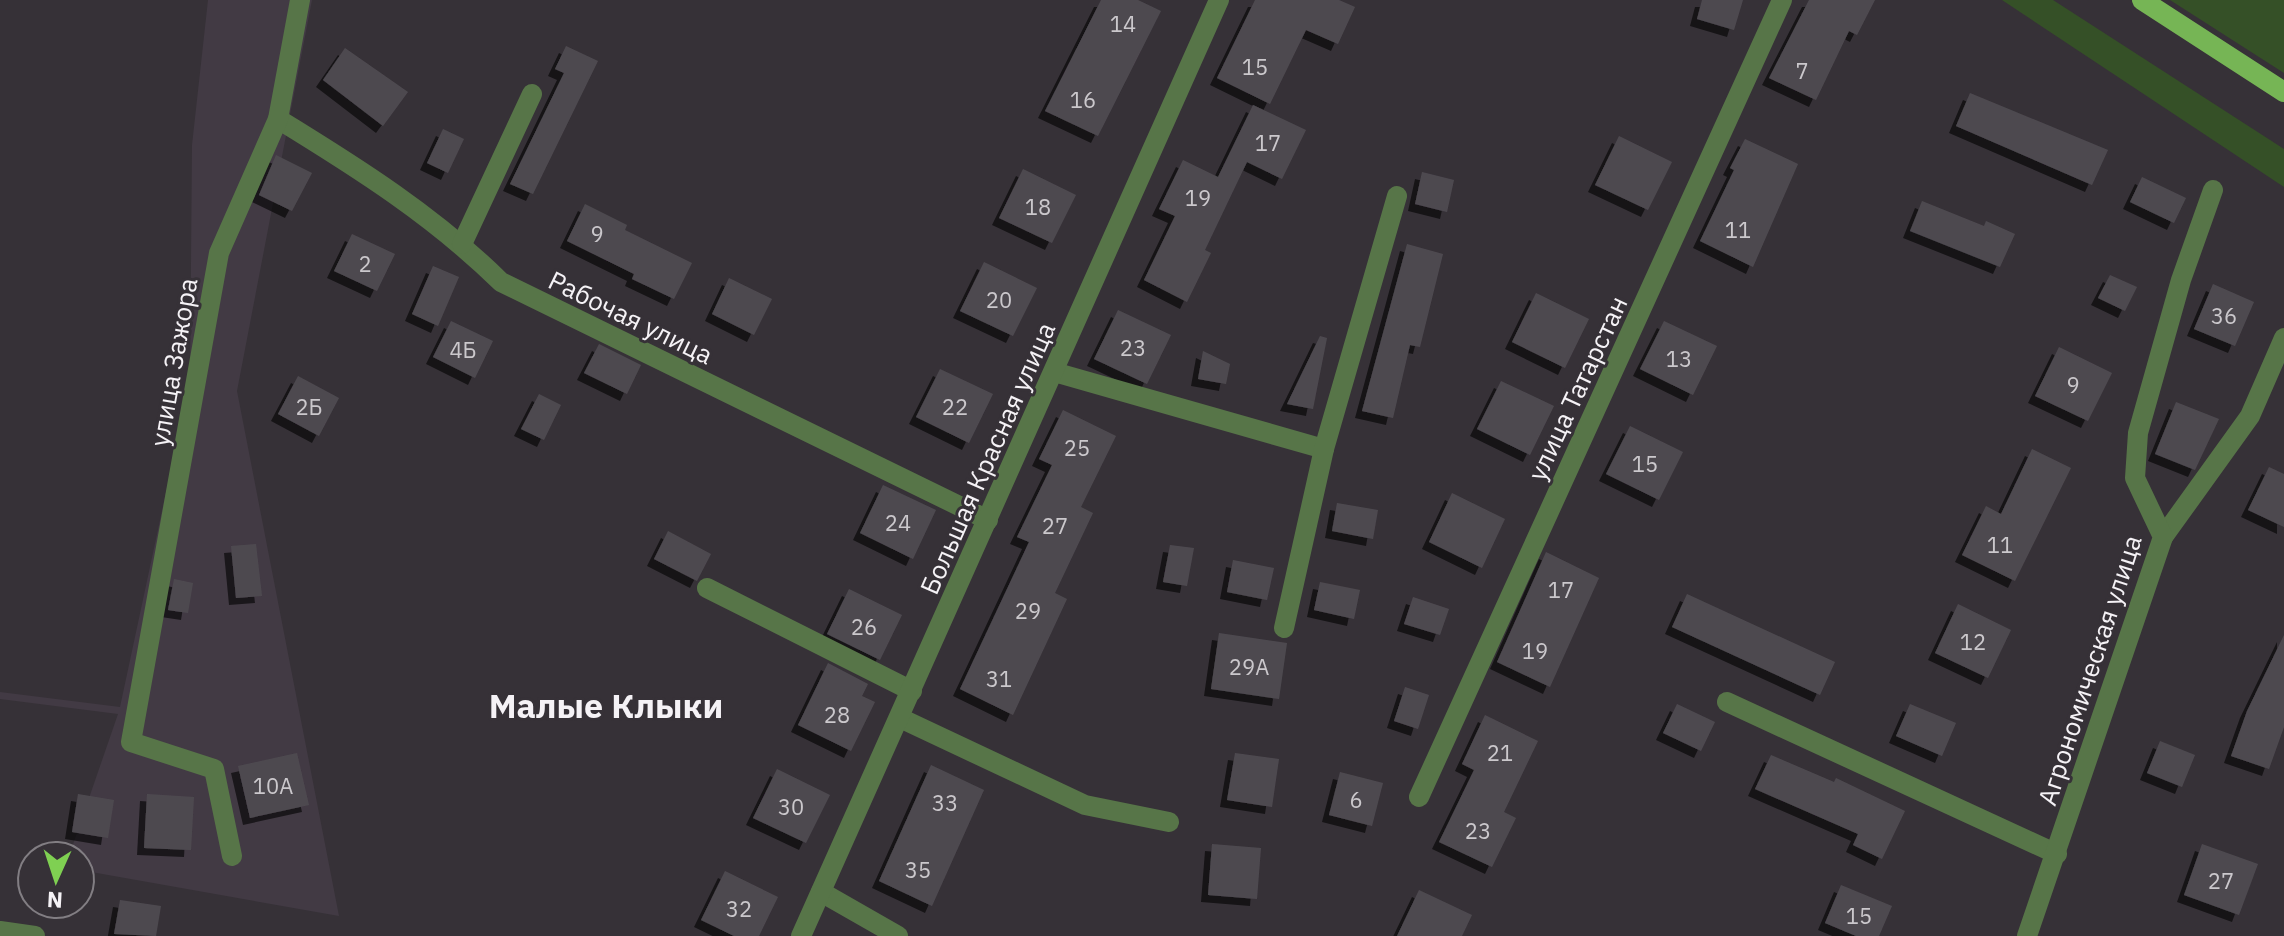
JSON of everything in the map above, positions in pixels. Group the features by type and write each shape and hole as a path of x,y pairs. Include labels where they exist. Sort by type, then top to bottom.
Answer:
{"main road":[{"path":"2142,0 2284,92"}],"street":[{"name":"улица Зажора","path":"232,856 214,769 131,742 219,253 278,119 300,0"},
{"name":"Большая Красная улица","path":"801,936 1219,0"},
{"name":"улица Татарстан","path":"1419,797 1782,0"},
{"path":"462,244 532,94"},
{"name":"Рабочая улица","path":"278,119 373,177 462,244 501,282 988,520"},
{"name":"Агрономическая улица","path":"2027,936 2163,537 2135,478 2138,433 2181,280 2213,190"},
{"path":"1284,628 1324,449 1397,196"},
{"path":"2163,537 2250,416 2284,338"},
{"path":"1054,372 1324,449"},
{"path":"707,588 912,691"},
{"path":"1727,702 2057,854"},
{"path":"900,718 1085,805 1169,822"},
{"path":"821,892 898,936"},
{"path":"0,931 35,936"}],"shaded area":[{"path":"208,0 312,0 237,391 339,916 96,873 96,840 75,840 118,714 0,699 0,692 120,707 190,380 192,145"}],"green space":[{"path":"2002,0 2053,0 2284,149 2284,187"},
{"path":"2170,0 2284,0 2284,73"}],"building":[{"path":"1101,0 1138,0 1161,11 1098,136 1045,111"},
{"path":"1255,0 1339,0 1355,7 1338,44 1306,30 1270,104 1217,78"},
{"path":"1702,0 1743,0 1734,30 1697,19"},
{"path":"1809,0 1875,0 1857,35 1849,31 1816,100 1769,78"},
{"path":"566,46 598,61 533,194 510,184 564,73 555,69"},
{"path":"345,48 408,92 383,126 323,80"},
{"path":"1970,93 2108,150 2092,185 1956,126"},
{"path":"1253,105 1306,130 1282,179 1247,162 1205,250 1211,253 1187,302 1144,280 1175,216 1159,209 1183,160 1218,177"},
{"path":"443,129 464,139 448,173 427,163"},
{"path":"1619,136 1672,162 1648,210 1595,185"},
{"path":"1745,139 1798,164 1753,267 1700,241 1734,170 1730,168"},
{"path":"276,155 312,173 292,211 259,195"},
{"path":"1023,169 1076,195 1052,243 999,218"},
{"path":"1422,172 1454,180 1447,212 1415,204"},
{"path":"2142,177 2186,198 2174,223 2130,202"},
{"path":"1922,201 1984,226 1986,221 2015,234 2000,267 1910,231"},
{"path":"585,204 627,225 625,230 692,263 674,299 632,279 634,274 567,241"},
{"path":"352,234 395,254 377,291 334,271"},
{"path":"1407,244 1443,254 1420,347 1410,345 1393,418 1362,411"},
{"path":"984,262 1037,288 1013,336 960,311"},
{"path":"433,266 459,277 438,326 412,314"},
{"path":"2110,275 2137,287 2125,311 2098,298"},
{"path":"729,278 772,299 754,335 712,314"},
{"path":"2213,284 2254,302 2235,346 2194,329"},
{"path":"1536,293 1589,319 1565,368 1512,342"},
{"path":"1118,310 1171,335 1147,384 1094,359"},
{"path":"451,321 493,341 475,378 433,357"},
{"path":"1664,321 1717,346 1693,395 1640,369"},
{"path":"1320,336 1327,338 1313,409 1287,404"},
{"path":"599,344 641,365 627,394 584,373"},
{"path":"2059,347 2112,373 2088,421 2035,396"},
{"path":"1203,351 1230,364 1226,384 1198,379"},
{"path":"940,369 993,394 969,443 916,417"},
{"path":"298,376 339,398 319,436 278,414"},
{"path":"1501,381 1554,406 1530,455 1477,429"},
{"path":"539,394 561,405 544,440 521,429"},
{"path":"2176,402 2219,419 2195,470 2155,454"},
{"path":"1063,410 1116,436 1081,507 1093,513 1055,593 1067,599 1013,715 960,689 1029,542 1017,537 1052,465 1039,459"},
{"path":"1630,426 1683,452 1659,500 1606,474"},
{"path":"2032,449 2071,468 2015,581 1962,555 1986,506 2001,514"},
{"path":"2269,467 2284,474 2284,527 2248,510"},
{"path":"883,485 936,510 913,559 860,533"},
{"path":"1452,493 1505,519 1482,568 1429,542"},
{"path":"1337,503 1378,510 1373,539 1332,531"},
{"path":"668,531 711,554 697,581 654,559"},
{"path":"256,544 262,596 236,598 231,546"},
{"path":"1170,545 1194,548 1187,586 1163,582"},
{"path":"1546,552 1599,578 1550,687 1497,662"},
{"path":"1233,560 1274,568 1267,600 1227,592"},
{"path":"174,579 193,583 188,613 168,610"},
{"path":"1320,582 1360,590 1354,619 1314,610"},
{"path":"849,589 902,615 880,660 827,634"},
{"path":"1687,594 1835,662 1820,695 1672,627"},
{"path":"1413,597 1449,609 1440,635 1404,624"},
{"path":"1958,604 2011,630 1988,678 1935,653"},
{"path":"1219,633 1287,643 1279,699 1211,689"},
{"path":"2284,635 2284,727 2269,769 2231,756 2247,711"},
{"path":"828,663 868,684 862,696 875,702 851,751 798,725"},
{"path":"1405,687 1429,695 1418,729 1394,721"},
{"path":"1677,704 1715,722 1701,751 1663,733"},
{"path":"1910,704 1956,723 1942,756 1896,736"},
{"path":"1485,715 1538,741 1504,812 1516,818 1492,867 1439,842 1474,770 1462,764"},
{"path":"2160,741 2195,755 2182,787 2147,773"},
{"path":"297,753 309,805 250,818 238,766"},
{"path":"1235,753 1279,759 1272,807 1227,800"},
{"path":"1771,755 1834,782 1836,778 1905,811 1882,859 1853,845 1858,834 1755,789"},
{"path":"931,765 984,790 932,906 879,881"},
{"path":"777,769 830,795 806,843 753,818"},
{"path":"1340,772 1383,783 1372,826 1329,815"},
{"path":"78,794 114,800 108,838 72,832"},
{"path":"147,794 194,797 191,850 144,848"},
{"path":"1212,844 1261,848 1257,899 1208,895"},
{"path":"2202,844 2258,864 2239,915 2184,895"},
{"path":"725,871 778,897 759,936 734,936 701,920"},
{"path":"1841,885 1892,906 1879,936 1856,936 1825,923"},
{"path":"1419,890 1472,915 1462,936 1397,936"},
{"path":"120,900 161,906 156,936 114,934"}],"district":[{"name":"Малые Клыки","path":"606,705"}]}
